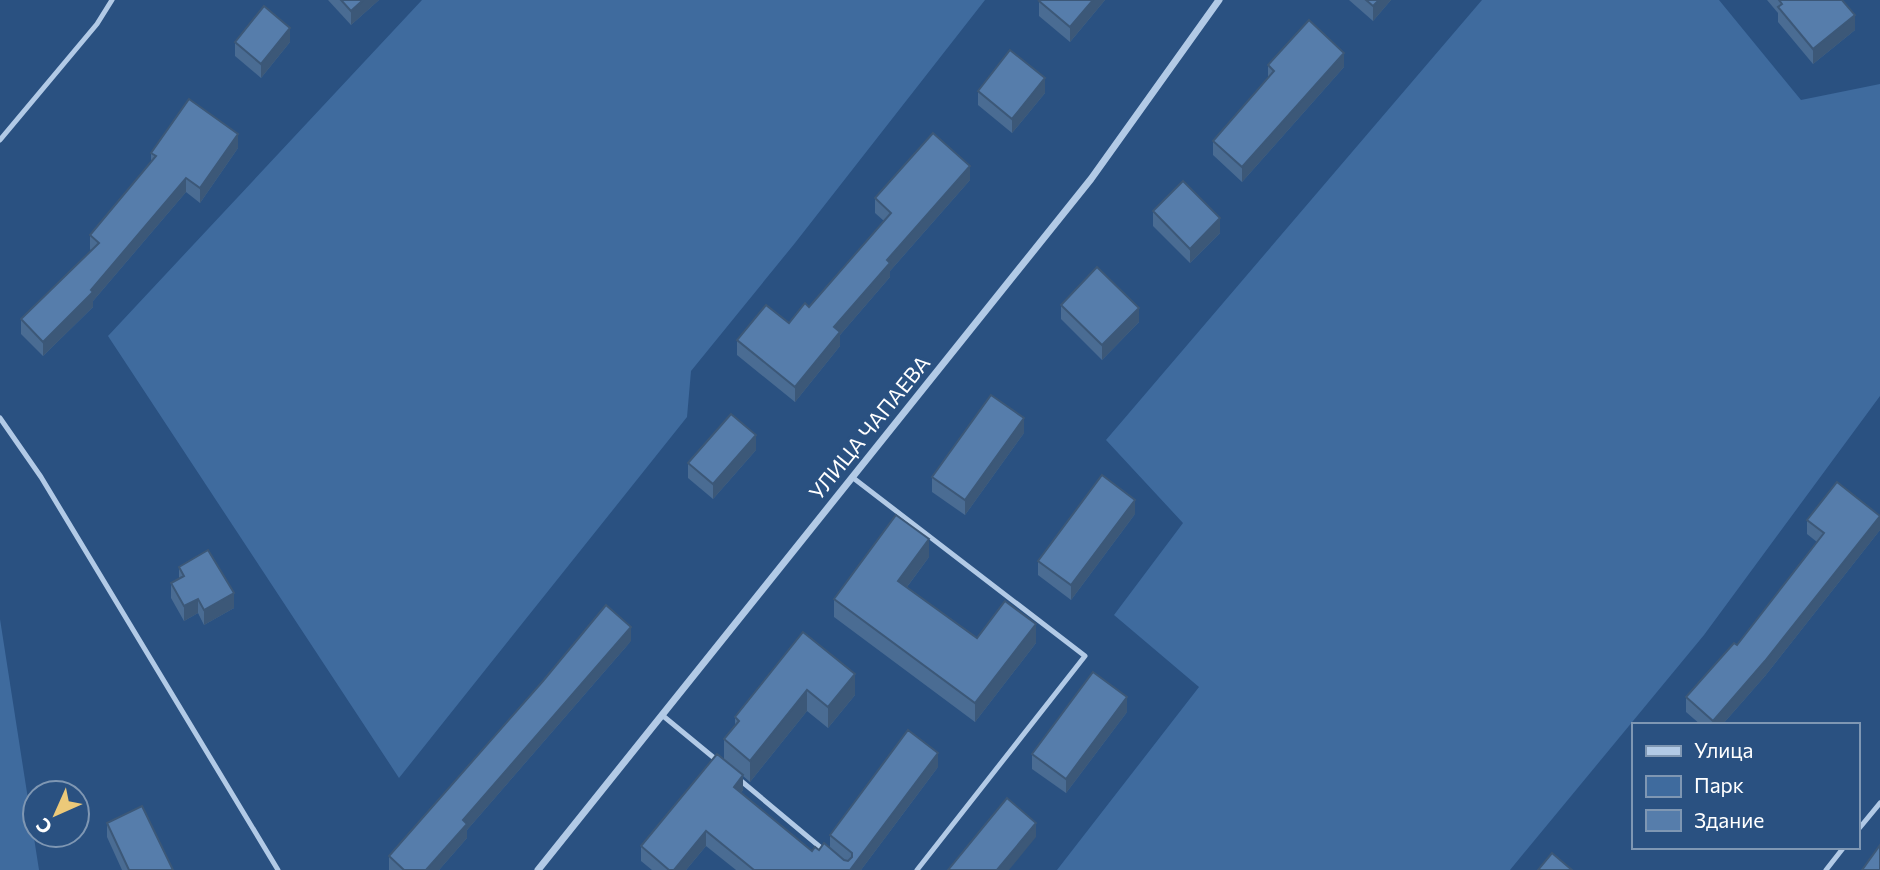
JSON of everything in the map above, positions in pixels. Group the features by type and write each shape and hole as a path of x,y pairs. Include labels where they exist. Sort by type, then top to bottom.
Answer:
{"street":[{"name":"УЛИЦА ЧАПАЕВА","path":"538,870 1091,179 1219,0"}],"lane":[{"path":"0,140 97,24 112,0"},
{"path":"0,418 48,489 278,870"},
{"path":"852,477 1085,656 917,870"},
{"path":"662,715 724,767"},
{"path":"734,775 827,853"},
{"path":"1859,829 1880,803"},
{"path":"1826,870 1842,849"}],"green space":[{"path":"422,0 985,0 691,371 687,417 399,778 108,336"},
{"path":"1482,0 1719,0 1801,100 1880,84 1880,396 1704,635 1510,870 1057,870 1199,687 1114,615 1183,523 1106,440"},
{"path":"0,619 25,779 21,779 21,849 36,849 39,870 0,870"}],"building":[{"path":"341,0 363,0 351,11"},
{"path":"1093,0 1070,27 1039,1"},
{"path":"1366,0 1379,0 1373,6"},
{"path":"1779,0 1842,0 1855,15 1813,49 1778,7 1782,4"},
{"path":"264,6 290,28 261,64 235,42"},
{"path":"1309,20 1344,53 1242,167 1213,141 1274,71 1268,65"},
{"path":"1010,50 1045,78 1012,119 978,91"},
{"path":"189,99 238,134 200,188 186,178 91,290 93,292 43,342 21,319 99,243 90,235 156,156 151,153"},
{"path":"933,133 970,166 887,260 890,263 834,327 840,332 795,387 737,340 766,305 789,323 805,303 809,307 891,213 875,198"},
{"path":"1183,181 1220,218 1190,249 1153,211"},
{"path":"1097,267 1139,308 1102,345 1061,305"},
{"path":"991,395 1024,418 965,500 932,477"},
{"path":"731,414 756,435 713,484 688,463"},
{"path":"1102,475 1135,500 1071,585 1038,561"},
{"path":"1837,482 1880,516 1765,661 1713,721 1686,697 1734,643 1737,645 1824,533 1807,520"},
{"path":"896,515 929,539 898,581 977,638 1005,601 1036,624 975,703 834,599"},
{"path":"208,550 234,593 204,610 198,599 184,606 171,583 184,576 179,567"},
{"path":"606,605 631,627 463,820 467,824 426,870 404,870 389,856"},
{"path":"803,632 855,674 828,707 807,690 750,761 724,739 739,721 735,717"},
{"path":"1093,672 1127,697 1066,779 1032,754"},
{"path":"908,730 938,753 850,870 754,870 706,831 674,870 669,870 641,846 717,754 743,775 734,787 812,851 815,847 819,850 824,843 848,861 852,853 830,835"},
{"path":"1007,798 1036,823 997,870 948,870"},
{"path":"142,806 173,870 129,870 107,823"},
{"path":"1880,845 1880,870 1862,870"},
{"path":"1552,853 1572,870 1538,870"}]}
